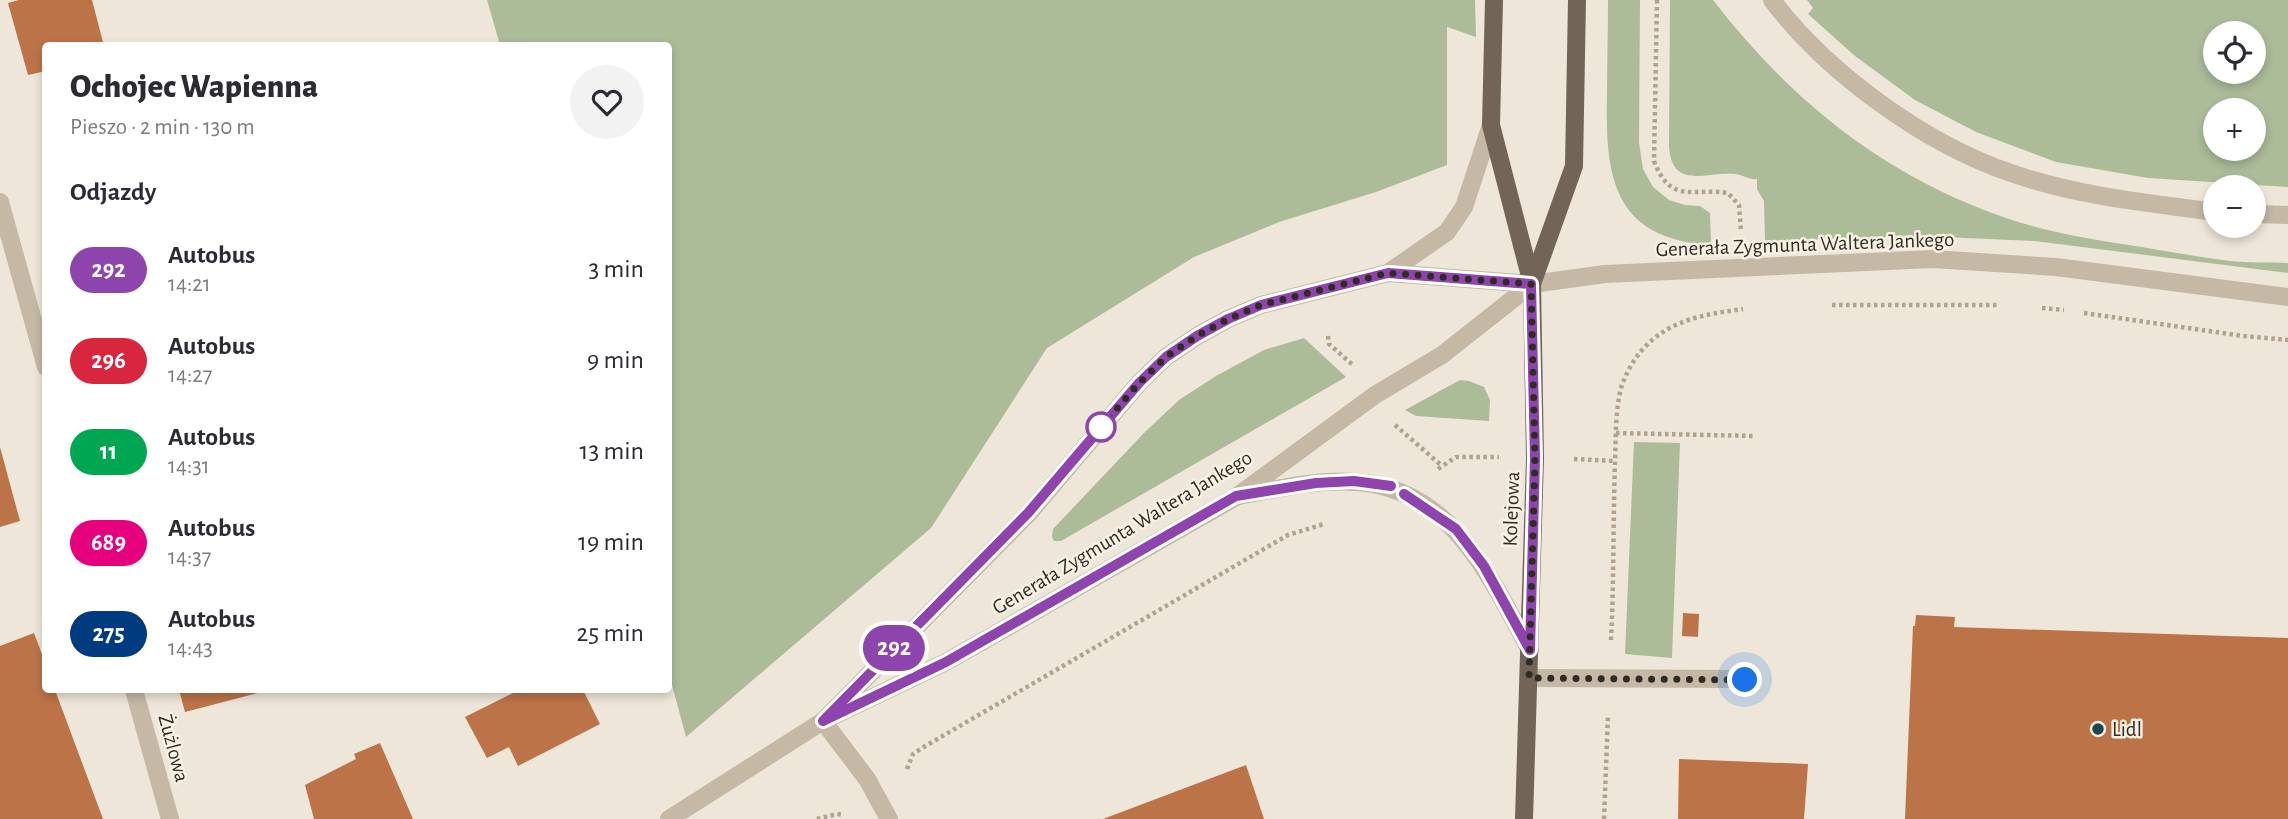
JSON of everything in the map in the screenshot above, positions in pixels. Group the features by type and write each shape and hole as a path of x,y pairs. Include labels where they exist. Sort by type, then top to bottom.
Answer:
{"main road":[{"name":"Kolejowa","path":"1494,0 1491,125 1531,284 1535,458 1524,819"},
{"name":"Kolejowa","path":"1531,284 1574,166 1577,0"}],"street":[{"path":"1772,0 1814,49 1849,80 1929,133 1970,155 2011,173 2062,187 2203,210"},
{"path":"1388,273 1447,232 1464,207 1491,125"},
{"path":"0,202 42,353"},
{"path":"2266,214 2288,215"},
{"name":"Generała Zygmunta Waltera Jankego","path":"823,721 1028,513 1139,383 1166,357 1207,330 1261,305 1388,273 1531,284 1618,273 1933,259 2056,267 2288,297"},
{"name":"Generała Zygmunta Waltera Jankego","path":"669,819 823,721 946,662 1236,496 1375,395 1442,355 1531,284"},
{"path":"1236,496 1316,483 1354,481 1391,486 1418,501 1456,529 1484,566 1530,650"},
{"path":"1529,678 1745,680"},
{"name":"Żużlowa","path":"135,693 170,819"},
{"path":"823,721 867,779 889,819"}],"path":[{"path":"1657,0 1654,161 1662,178 1676,189 1696,194 1723,192 1734,198 1739,205 1741,233"},
{"path":"1824,306 2006,305"},
{"path":"2037,307 2288,340"},
{"path":"1613,560 1616,433 1622,388 1633,361 1655,338 1684,321 1754,308"},
{"path":"1328,336 1329,344 1359,370"},
{"path":"1390,419 1398,430 1442,466"},
{"path":"1616,433 1753,436"},
{"path":"1435,471 1456,457 1488,457"},
{"path":"1598,460 1615,461"},
{"path":"908,763 913,754 922,748 1288,535 1332,522"},
{"path":"817,819 837,814 852,818"}],"green space":[{"path":"487,0 1475,0 1476,37 1447,27 1447,165 1376,192 1279,222 1194,257 1047,348 931,528 686,737 672,685 672,42 499,42"},
{"path":"1608,0 1640,0 1639,143 1643,169 1653,187 1669,200 1700,206 1710,213 1711,245 1679,240 1654,231 1635,217 1622,199 1613,178 1607,126"},
{"path":"1670,0 1713,0 1775,71 1843,131 1880,157 1962,201 2006,218 2056,232 2230,261 2288,263 2288,273 2035,241 1919,236 1765,241 1764,201 1757,189 1757,179 1735,174 1692,176 1676,169 1672,160 1669,146"},
{"path":"1807,0 2288,0 2288,187 2266,186 2266,175 2203,175 2203,182 2148,178 2056,162 1976,132 1915,100 1855,56 1808,14 1813,8"},
{"path":"1304,338 1346,377 1061,541 1054,541 1053,529 1179,400 1264,350"},
{"path":"1460,380 1484,387 1490,400 1489,421 1416,416 1405,410"},
{"path":"1634,442 1680,443 1672,658 1625,654"}],"building":[{"path":"19,0 92,0 103,42 42,42 42,72 28,75 8,3"},
{"path":"0,447 20,521 0,527"},
{"path":"1683,613 1699,614 1698,637 1682,636"},
{"name":"Lidl","path":"1916,615 1955,617 1954,627 2288,638 2288,819 1905,819 1913,626"},
{"path":"34,633 42,654 42,693 56,693 103,819 0,819 0,646"},
{"path":"180,693 258,693 185,712"},
{"path":"513,693 584,693 600,724 518,766 509,747 487,758 465,717"},
{"path":"380,743 413,819 314,819 305,785 356,759 354,754"},
{"path":"1679,759 1808,764 1804,819 1678,819"},
{"path":"1246,765 1264,819 1103,819"}],"bus line":[{"name":"292","path":"1391,486 1354,481 1316,483 1236,496 946,662 823,721 1028,513 1139,383 1166,357 1197,336 1261,305 1388,273 1531,284 1535,458 1530,650 1484,566 1456,529 1404,494"}],"place":[{"name":"Lidl","path":"2098,729"}],"route":[{"path":"1101,427 1166,357 1228,319 1261,305 1388,273 1531,284 1535,458 1529,678 1745,680"}]}
